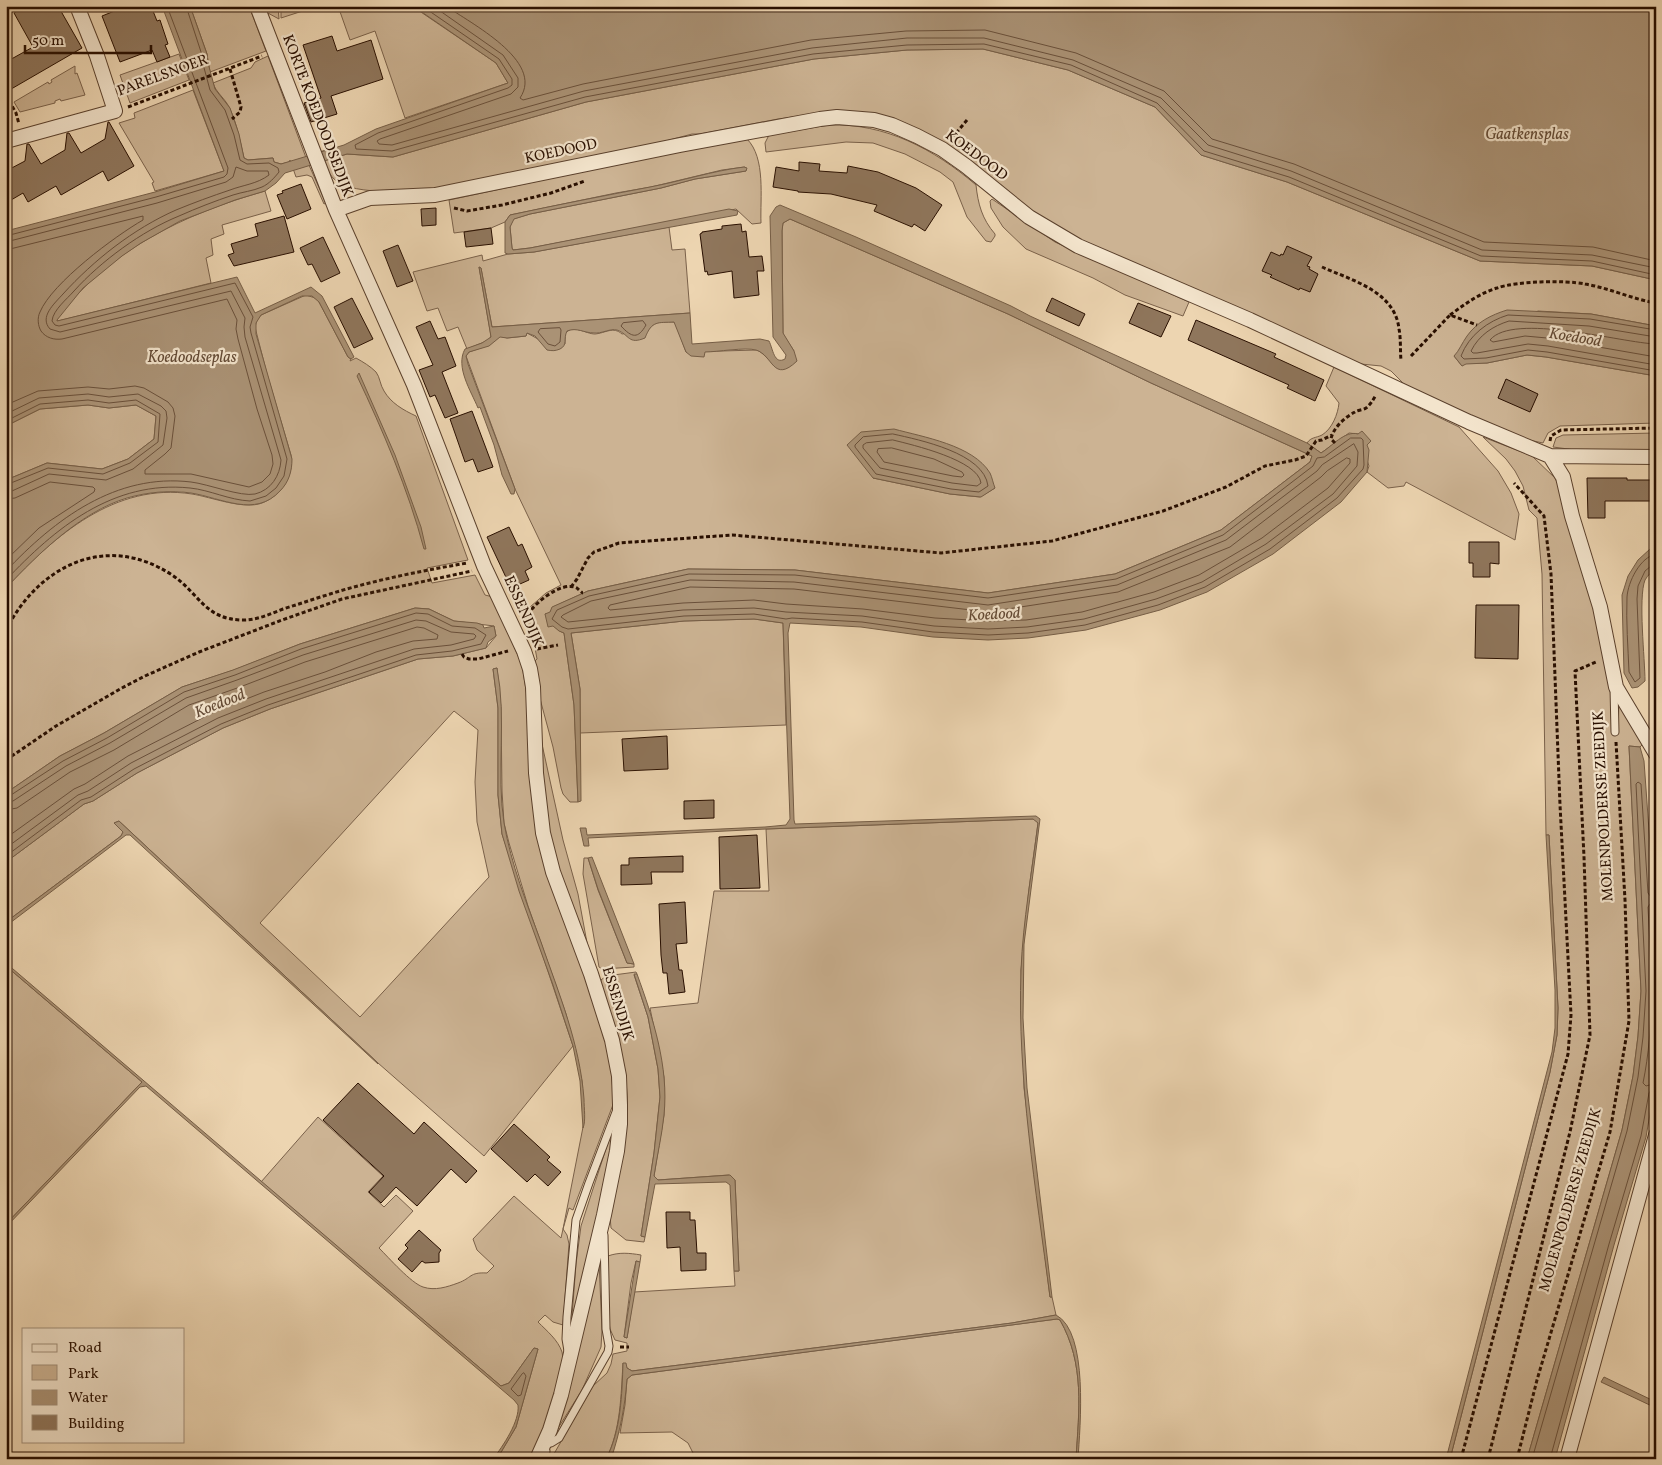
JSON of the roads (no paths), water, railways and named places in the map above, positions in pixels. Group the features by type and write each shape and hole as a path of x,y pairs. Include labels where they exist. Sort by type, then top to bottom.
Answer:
{"street":[{"name":"PARELSNOER","path":"6,141 115,111 98,56 76,6"},
{"name":"KORTE KOEDOODSEDIJK","path":"256,6 336,210"},
{"name":"KOEDOOD","path":"336,210 370,198 435,195 680,145 820,119 856,118 883,122 942,149 1029,217 1078,246 1250,320 1469,422 1550,456 1656,457"},
{"name":"ESSENDIJK","path":"336,210 414,385 482,561 518,637 530,669 533,688 537,783 543,832 553,872 591,974 612,1040 619,1076 620,1124 617,1151 604,1215 570,1361 545,1452 537,1459"},
{"name":"MOLENPOLDERSE ZEEDIJK","path":"1550,456 1562,477 1600,607 1616,687 1656,754"},
{"path":"1567,1459 1656,1135"}],"lane":[{"name":"MOLENPOLDERSE ZEEDIJK","path":"1613,677 1615,732"},
{"name":"ESSENDIJK","path":"570,1361 566,1339 576,1220 610,1125 620,1105"},
{"name":"ESSENDIJK","path":"545,1452 550,1443 559,1438 604,1360 609,1346 606,1328 604,1215"}],"water":[{"name":"Gaatkensplas","path":"162,6 190,6 207,54 215,89 230,108 239,134 244,158 248,160 273,158 274,162 281,164 344,145 376,129 508,83 496,63 413,6 1656,6 1656,280 1592,266 1480,261 1287,182 1201,155 1155,107 1068,70 983,49 907,50 814,59 586,102 393,157 347,154 285,173 265,191 180,221 141,243 83,288 57,321 237,277 255,313 311,287 322,296 354,357 351,359 348,357 319,302 312,296 302,296 261,315 256,323 256,334 292,459 286,484 280,491 270,499 249,505 226,502 203,495 183,492 143,494 110,504 77,523 62,535 32,561 6,588 6,482 11,478 47,463 102,469 128,459 154,439 156,416 136,405 109,408 88,405 40,409 6,426 6,231 155,192 224,171"},
{"path":"744,167 747,168 746,171 695,179 514,219 510,227 512,248 513,250 530,248 729,209 738,211 737,215 534,252 505,253 505,222 510,215"},
{"name":"Koedood","path":"780,205 1011,306 1307,443 1321,453 1348,434 1358,434 1362,431 1371,441 1367,445 1369,450 1367,472 1341,502 1273,554 1207,592 1160,610 1086,630 1028,638 988,640 933,637 861,627 790,623 788,633 795,824 1036,816 1040,819 1024,944 1023,1018 1027,1088 1052,1297 1050,1297 1034,1175 1022,1052 1021,970 1028,896 1038,823 1033,819 588,838 589,846 584,846 580,828 586,828 587,835 786,825 790,819 783,623 754,619 684,621 571,633 580,689 581,801 578,802 574,705 564,633 553,626 548,627 545,614 550,612 552,607 588,591 688,569 795,570 988,593 1115,574 1221,530 1310,462 1312,456 1151,383 1008,314 790,219 783,223 782,231 783,333 794,351 797,361 783,370 774,366 762,353 751,349 705,352 704,357 691,356 686,352 674,322 653,325 645,338 639,340 632,340 617,330 590,333 574,330 567,331 565,344 560,349 547,350 535,336 527,333 526,336 500,337 489,346 469,352 466,356 468,364 515,489 514,494 511,494 502,475 494,445 480,407 478,408 468,387 463,371 462,356 465,349 482,343 491,337 479,267 481,268 492,327 690,313 692,344 760,339 769,341 776,358 781,360 785,359 786,355 773,337 770,216 776,207"},
{"name":"Koedood","path":"1507,310 1591,314 1656,326 1656,376 1527,355 1462,366 1454,356 1471,331 1495,314"},
{"path":"359,373 395,455 421,527 426,549 424,549 394,461 357,376"},
{"path":"894,429 933,439 972,455 990,473 995,488 981,497 950,494 873,478 847,445 861,432"},
{"path":"1650,549 1656,549 1656,570 1646,578 1643,589 1642,614 1645,681 1638,687 1632,688 1624,673 1622,595 1628,576 1638,560"},
{"name":"Koedood","path":"415,608 429,609 454,621 477,623 483,625 484,628 494,626 496,636 488,642 486,648 453,656 418,659 270,709 223,728 137,773 93,801 84,804 6,862 6,793 60,756 104,733 182,687 300,644"},
{"path":"497,668 501,707 501,784 504,823 520,884 573,1039 582,1079 585,1118 583,1128 580,1081 573,1046 519,891 502,834 498,795 498,708 493,669"},
{"path":"1629,746 1640,747 1644,761 1656,928 1656,1079 1646,1137 1555,1459 1527,1459 1622,1130 1633,1076 1641,991"},
{"path":"119,821 378,1064 130,835 126,835 6,926 6,922 121,836 123,832 114,823"},
{"path":"1546,835 1549,835 1558,1008 1557,1035 1550,1072 1450,1459 1446,1459 1552,1052 1555,1028 1555,990"},
{"path":"592,857 634,964 627,963 598,889 588,858"},
{"path":"6,963 501,1386 509,1383 534,1348 538,1349 516,1427 497,1459 493,1459 514,1426 518,1405 514,1400 146,1086 140,1087 6,1227 6,1224 142,1082 6,966"},
{"path":"634,974 637,974 654,1025 664,1079 664,1115 654,1176 658,1180 730,1175 735,1180 739,1271 734,1271 730,1185 726,1182 655,1184 645,1237 641,1236 654,1153 660,1097 658,1069 648,1017"},
{"path":"636,1261 640,1262 627,1338 624,1337"},
{"path":"1056,1315 1067,1325 1074,1340 1078,1360 1081,1404 1078,1459 1076,1459 1079,1405 1077,1370 1068,1337 1060,1320 1057,1319 632,1375 627,1379 622,1419 611,1459 606,1459 618,1424 623,1363 626,1363 627,1368 632,1371 1012,1323"},
{"path":"1604,1377 1656,1402 1656,1408 1601,1382"}],"water label":[{"name":"Koedoodseplas","path":"192,358"}]}
